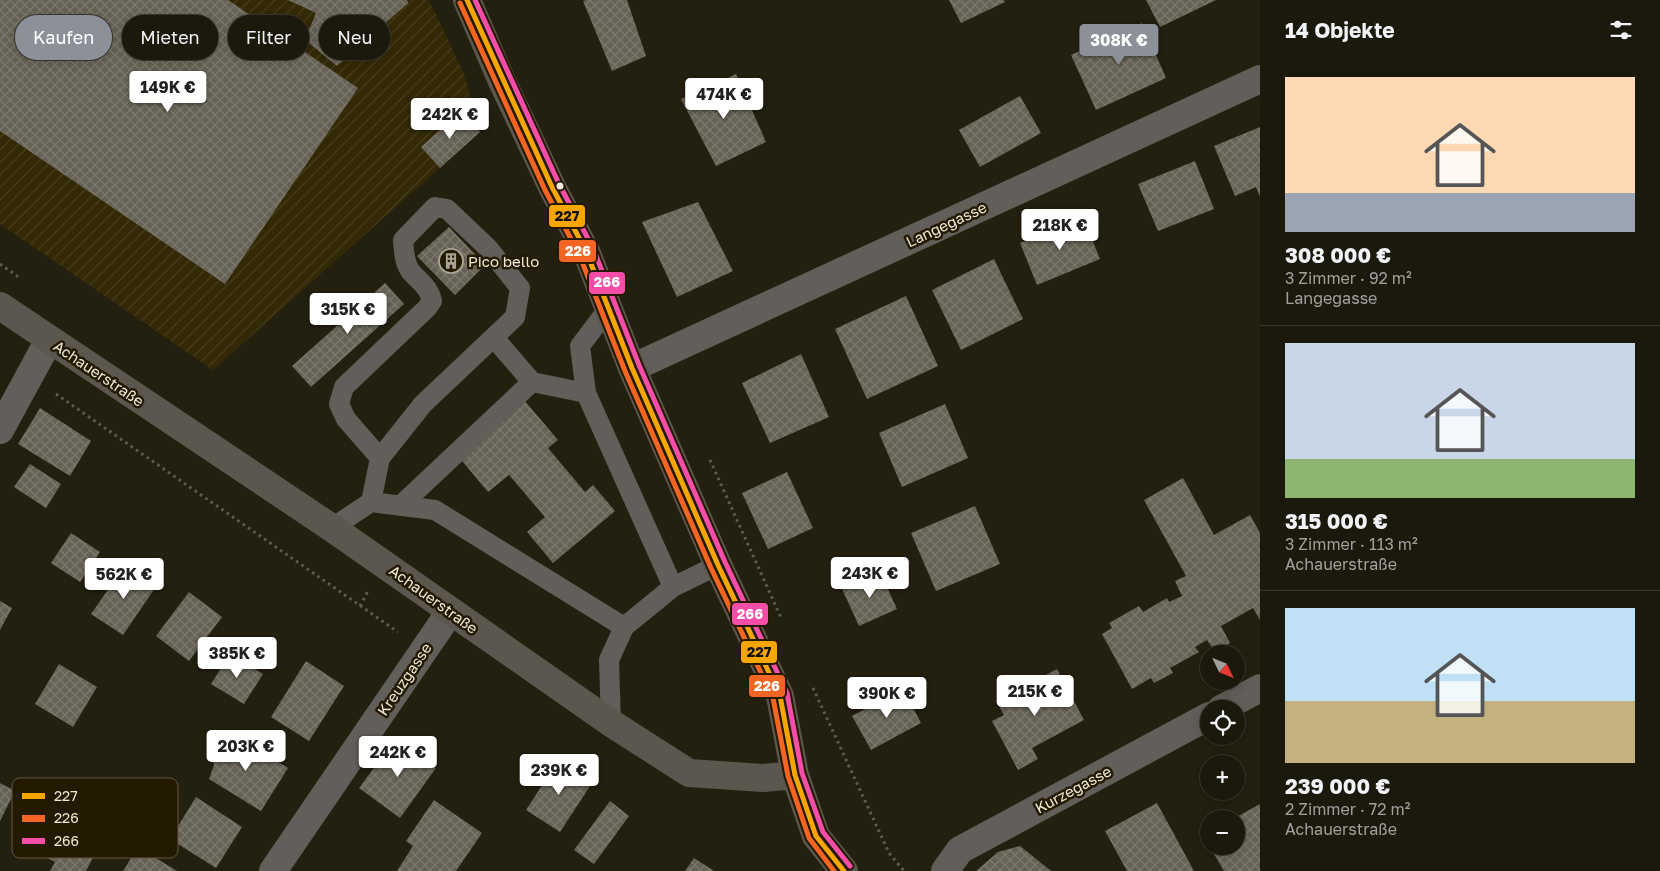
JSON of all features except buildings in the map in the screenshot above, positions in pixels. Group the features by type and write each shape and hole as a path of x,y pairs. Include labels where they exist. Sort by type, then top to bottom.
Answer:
{"street":[{"path":"467,0 509,97 552,187 586,251 632,368 718,565 780,696 795,775 816,836 844,871"},
{"name":"Langegasse","path":"632,368 1260,79"},
{"name":"Achauerstraße","path":"0,306 332,528 611,723 689,773 762,778 795,775"},
{"path":"0,430 49,340"},
{"name":"Kreuzgasse","path":"273,871 450,612"},
{"path":"1238,700 1260,688"},
{"name":"Kurzegasse","path":"945,871 960,850 1200,721"}],"lane":[{"path":"371,502 380,458 398,432 423,404 495,339 515,317 520,288 488,248 454,215 447,209 435,206 403,240 404,256 410,270 430,291 432,301 427,308 344,387 339,404 346,419 380,458"},
{"path":"608,309 580,346 586,393 673,587"},
{"path":"495,339 532,382 586,393"},
{"path":"400,506 532,382"},
{"path":"332,528 371,502 435,510 624,627"},
{"path":"611,723 609,660 624,627 673,587 718,565"}],"path":[{"path":"30,375 424,650"},
{"path":"707,453 784,624"},
{"path":"813,687 889,853 904,871"}],"shaded area":[{"path":"0,0 429,0 464,74 480,132 213,370 0,224"}],"transit line":[{"name":"227","path":"467,0 552,187 586,251 632,368 718,565 780,696 795,775 816,836 844,871"},
{"name":"266","path":"475,0 559,184 593,248 639,365 725,562 787,693 802,773 823,832 850,866"},
{"name":"226","path":"460,3 545,190 579,254 625,371 711,568 773,698 788,776 809,838 834,871"}],"place":[{"name":"Pico bello","path":"451,261"}]}
